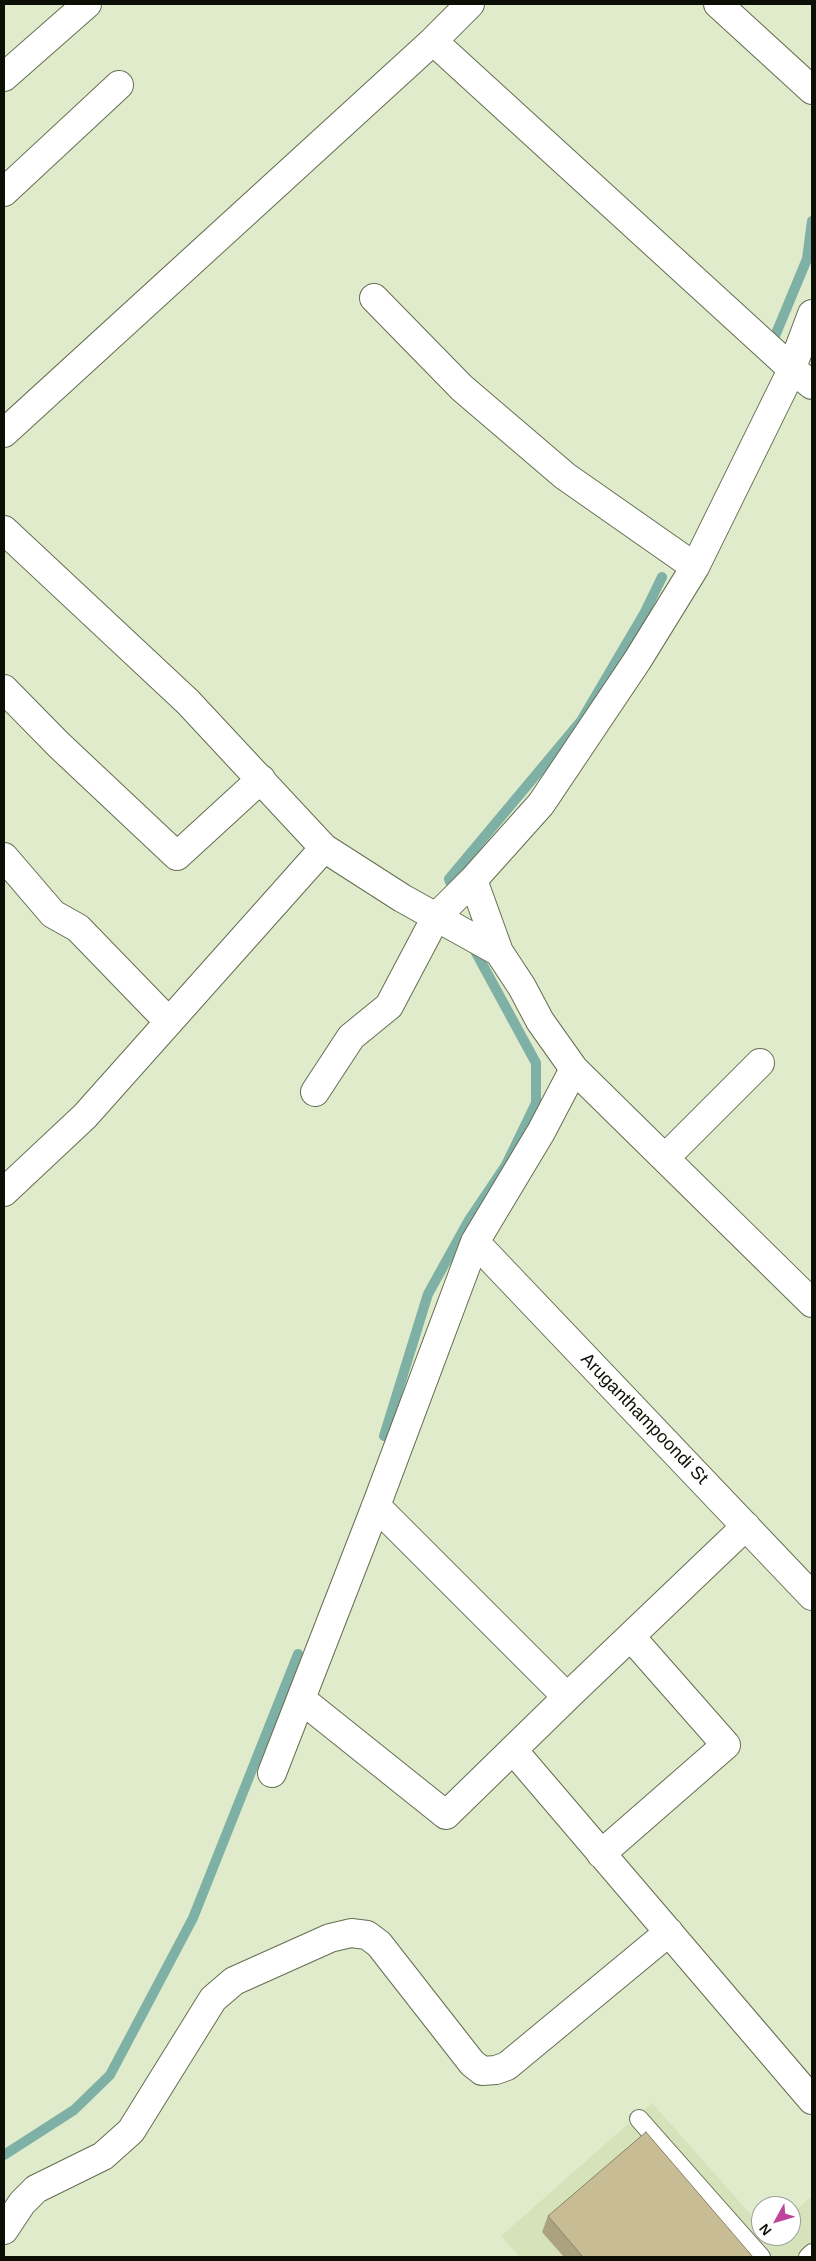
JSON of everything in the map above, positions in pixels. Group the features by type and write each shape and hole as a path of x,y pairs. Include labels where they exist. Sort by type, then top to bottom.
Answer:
{"street":[{"path":"4,77 86,4"},
{"path":"4,433 433,41 470,4"},
{"path":"718,4 812,90"},
{"path":"433,41 802,377"},
{"path":"4,192 118,85"},
{"path":"374,298 462,388 550,463 695,567"},
{"path":"315,1092 351,1037 389,1006 436,917 473,880 541,804 637,661 695,567 802,377 812,314"},
{"path":"4,530 188,702 324,848 402,898 499,952"},
{"path":"4,688 59,745 176,856 261,779"},
{"path":"4,1192 85,1116 324,848"},
{"path":"4,857 53,914 78,928 169,1022"},
{"path":"473,880 499,952 522,987 540,1021 574,1069 812,1303"},
{"path":"665,1158 760,1063"},
{"path":"272,1774 376,1506 475,1242 541,1132 574,1069"},
{"name":"Aruganthampoondi St","path":"475,1242 812,1596"},
{"path":"376,1506 568,1698"},
{"path":"301,1699 446,1815 746,1526"},
{"path":"601,1854 726,1745 630,1637"},
{"path":"513,1750 812,2100"},
{"path":"4,2230 22,2203 36,2189 103,2156 131,2131 213,1999 224,1987 243,1977 330,1938 350,1933 367,1935 379,1944 472,2063 482,2071 496,2070 507,2066 668,1932"}],"lane":[{"path":"639,2119 761,2257"}],"shaded area":[{"path":"652,2103 751,2215 751,2246 801,2246 801,2206 812,2196 812,2257 520,2257 501,2236"}],"building":[{"path":"646,2132 753,2257 583,2257 548,2216"}],"waterway":[{"path":"775,336 807,259 812,221"},
{"path":"455,895 449,879 581,721 645,612 662,577"},
{"path":"384,1436 428,1294 469,1220 506,1165 536,1103 536,1063 474,949"},
{"path":"4,2155 74,2110 110,2075 193,1918 298,1654"}]}
